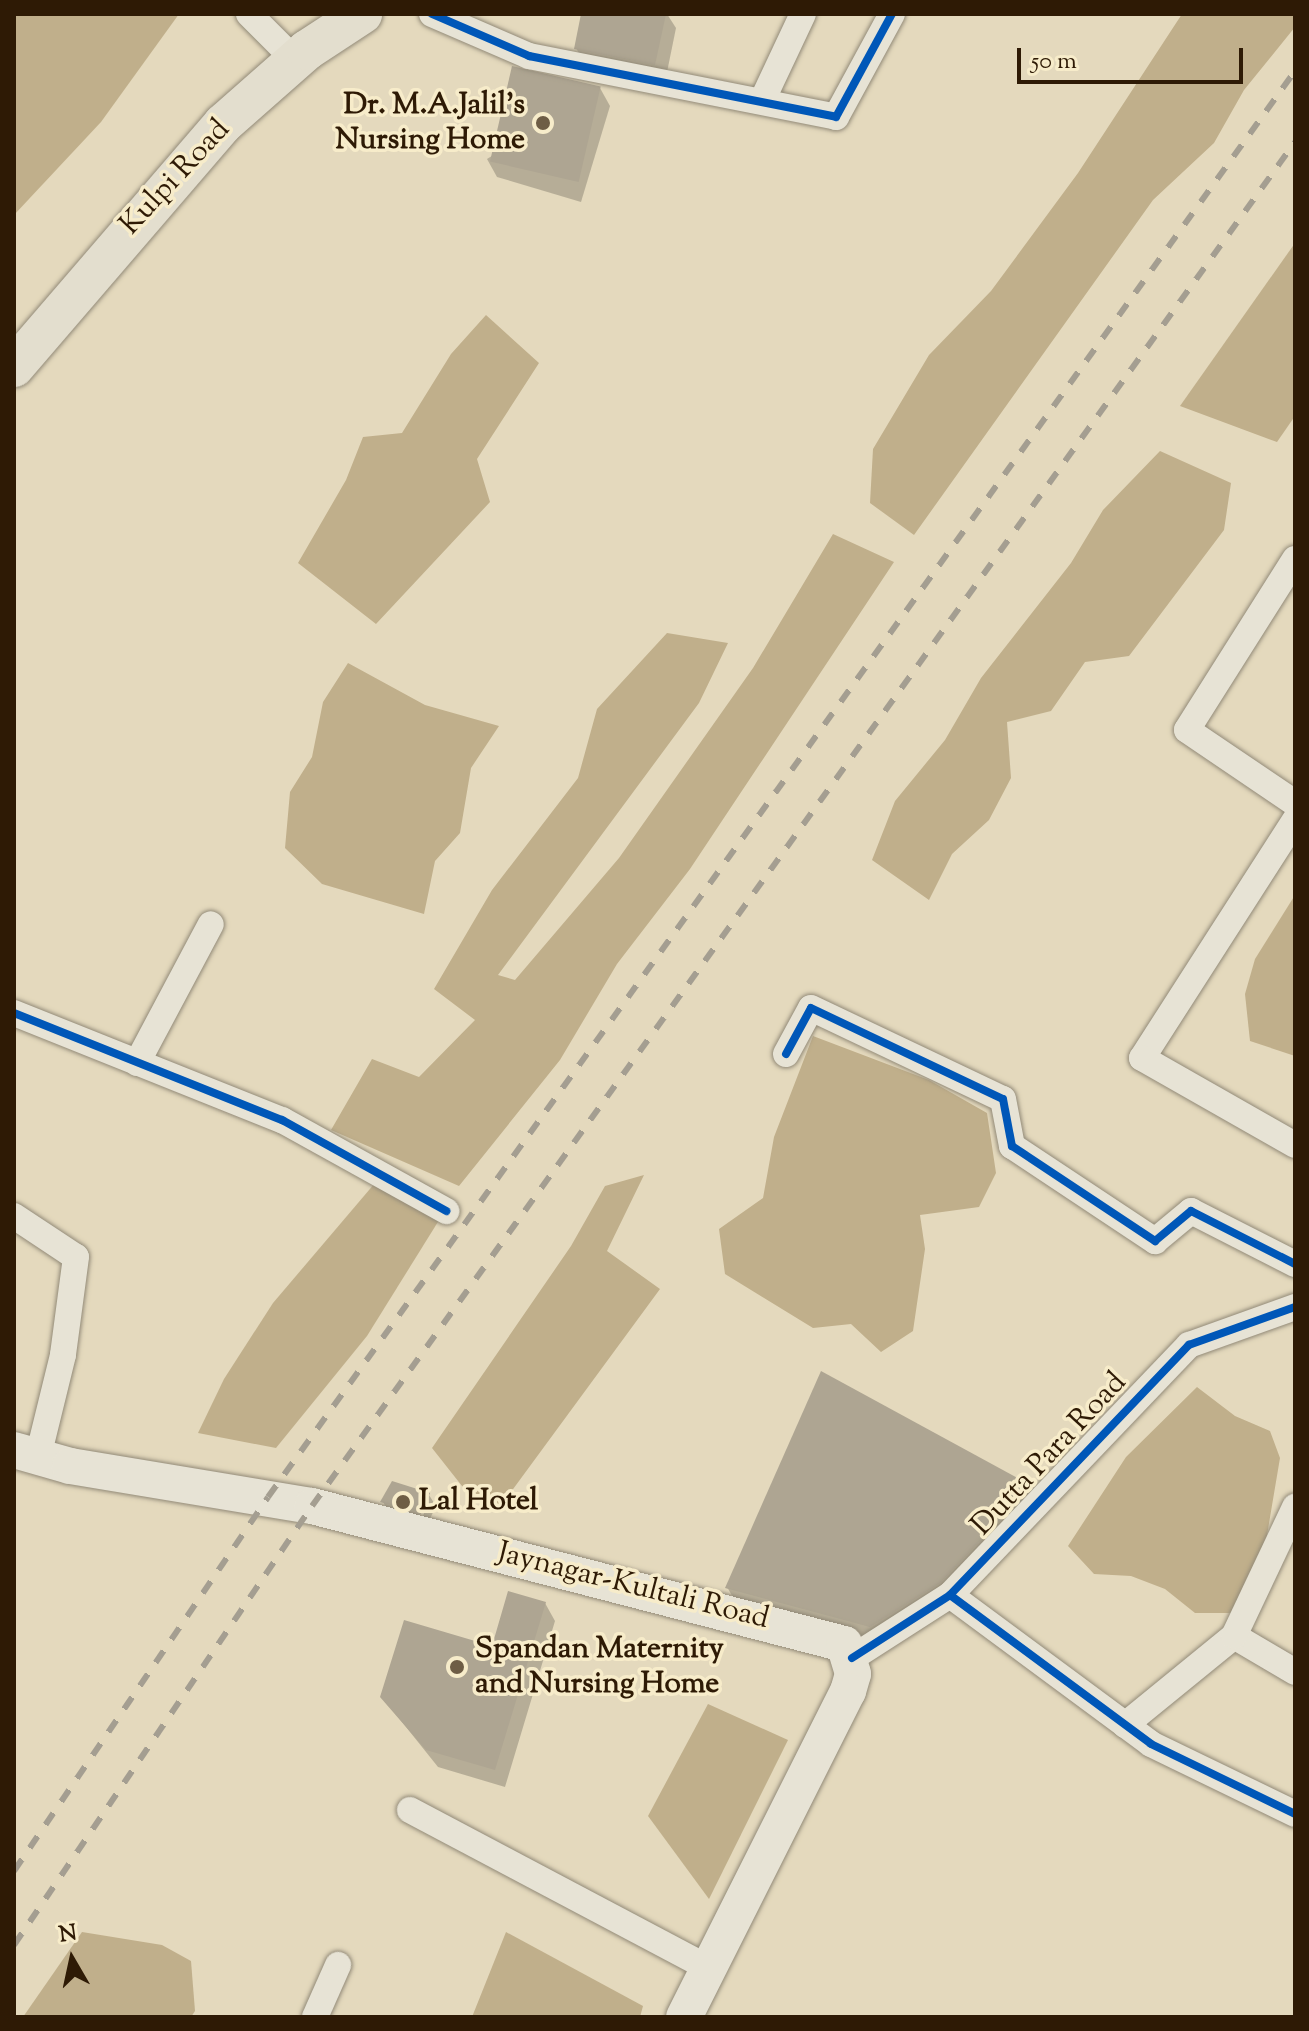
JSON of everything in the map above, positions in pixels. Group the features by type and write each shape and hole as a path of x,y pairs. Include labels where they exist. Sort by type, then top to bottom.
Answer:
{"main road":[{"name":"Kulpi Road","path":"14,367 223,124 295,60 362,14"},
{"name":"Jaynagar-Kultali Road","path":"26,1453 312,1506 829,1636 844,1644 852,1658"},
{"path":"684,2017 848,1691 852,1658"}],"street":[{"path":"249,14 295,60"},
{"path":"432,14 529,56 836,117 892,14"},
{"path":"762,101 803,14"},
{"path":"1295,559 1187,730 1295,803"},
{"path":"1295,820 1142,1058 1295,1145"},
{"path":"137,1063 211,924"},
{"path":"786,1054 811,1008 1003,1099 1012,1146 1155,1241 1191,1211 1295,1264"},
{"path":"14,1013 282,1120 446,1211"},
{"path":"14,1216 76,1257 63,1355 26,1453"},
{"name":"Dutta Para Road","path":"852,1658 950,1595 1189,1345 1295,1307"},
{"path":"1125,1725 1234,1636 1295,1507"},
{"path":"950,1595 1151,1744 1295,1814"},
{"path":"1234,1636 1295,1672"},
{"path":"410,1810 709,1968"},
{"path":"315,2017 338,1965"}],"shaded area":[{"path":"14,14 179,14 101,122 14,215"},
{"path":"1182,14 1295,14 1295,27 1244,90 1214,143 1153,200 914,535 870,503 873,449 929,355 991,291 1078,173"},
{"path":"1295,243 1295,416 1277,442 1180,406"},
{"path":"486,315 539,363 477,459 490,502 376,624 298,563 346,480 363,437 402,433 451,354"},
{"path":"1160,451 1231,483 1224,530 1129,656 1085,662 1051,711 1007,722 1011,778 989,820 952,854 929,900 872,860 895,801 945,740 981,678 1071,563 1103,510"},
{"path":"833,534 894,562 690,869 617,964 560,1060 459,1186 331,1130 372,1059 419,1077 475,1020 434,989 492,890 578,778 597,709 667,633 728,643 699,703 498,975 515,980 619,858 753,668"},
{"path":"348,663 425,705 499,726 471,768 460,833 435,861 424,914 322,884 285,848 290,792 312,757 323,702"},
{"path":"1295,895 1295,1056 1250,1041 1245,994 1255,959"},
{"path":"813,1036 929,1080 987,1113 996,1173 979,1207 920,1215 925,1249 913,1331 881,1352 851,1324 813,1328 725,1274 719,1229 763,1198 774,1137"},
{"path":"644,1175 607,1251 660,1289 500,1507 462,1486 432,1448 571,1246 605,1186"},
{"path":"375,1183 441,1217 367,1336 276,1448 198,1433 224,1379 273,1303"},
{"path":"1197,1387 1235,1416 1270,1431 1280,1458 1265,1547 1233,1613 1195,1613 1165,1589 1131,1576 1094,1574 1068,1546 1126,1457"},
{"path":"708,1704 788,1740 709,1899 648,1816"},
{"path":"82,1932 162,1945 191,1961 195,2011 191,2017 23,2017"},
{"path":"506,1932 643,2006 640,2017 472,2017"}],"building":[{"path":"581,14 666,14 655,65 574,49"},
{"name":"Dr. M.A.Jalil's Nursing Home","path":"512,66 601,86 579,182 490,161"},
{"path":"821,1371 1032,1486 940,1583 870,1627 725,1588"},
{"name":"Lal Hotel","path":"392,1481 430,1493 422,1513 380,1502"},
{"name":"Spandan Maternity and Nursing Home","path":"508,1591 546,1602 495,1770 426,1750 380,1697 404,1620 492,1646"}],"railway":[{"path":"14,1871 268,1497 1295,71"},
{"path":"14,1945 312,1506 1295,142"}],"cycle path":[{"path":"432,14 529,56 836,117 892,14"},
{"path":"786,1054 811,1008 1003,1099 1012,1146 1155,1241 1191,1211 1295,1264"},
{"path":"14,1013 282,1120 446,1211"},
{"path":"852,1658 950,1595 1189,1345 1295,1307"},
{"path":"950,1595 1151,1744 1295,1814"}],"place":[{"name":"Dr. M.A.Jalil's Nursing Home","path":"543,123"},
{"name":"Lal Hotel","path":"403,1502"},
{"name":"Spandan Maternity and Nursing Home","path":"457,1667"}]}
